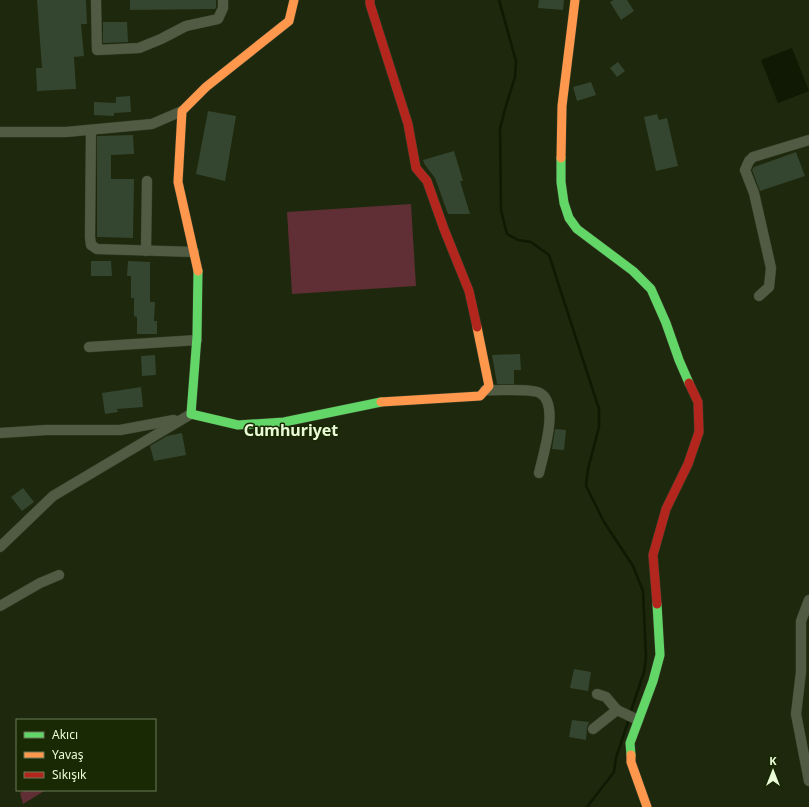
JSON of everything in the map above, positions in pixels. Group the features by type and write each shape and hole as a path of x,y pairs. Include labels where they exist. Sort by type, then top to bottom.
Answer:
{"street":[{"path":"96,0 97,50 104,50 139,48 186,26 218,19 223,8 223,0"},
{"path":"0,132 66,132 152,124 182,111 206,87 289,21 294,0"},
{"path":"0,433 46,430 120,430 186,416 238,425 284,422 377,402 480,396 489,386 469,292 427,181 416,168 408,124 370,0"},
{"path":"575,0 562,106 561,182 564,203 569,218 577,229 633,271 651,289 666,323 679,360 698,402 699,432 688,464 666,509 653,555 660,655 653,681 630,743 631,762 647,807"},
{"path":"182,111 178,182 198,272 197,340 186,416"},
{"path":"91,130 91,245 97,249 194,252"},
{"path":"759,296 769,287 771,268 754,193 745,170 748,161 753,157 809,140"},
{"path":"146,250 147,181"},
{"path":"89,347 197,340"},
{"path":"484,390 531,391 539,393 545,397 549,408 550,422 539,473"},
{"path":"0,548 53,496 186,416"},
{"path":"0,606 40,583 59,575"},
{"path":"809,600 802,621 801,672 796,714 809,781"},
{"path":"597,694 606,697 617,710 638,720"},
{"path":"594,729 617,710"}],"shaded area":[{"path":"792,48 809,91 778,103 761,60"},
{"path":"411,204 416,286 292,294 287,212"},
{"path":"24,791 44,791 23,804 20,793"}],"building":[{"path":"37,0 86,0 87,24 81,24 84,56 74,57 76,89 37,91 36,68 42,68"},
{"path":"130,0 216,0 216,7 215,9 130,10"},
{"path":"539,0 564,0 563,10 538,8"},
{"path":"614,0 627,0 634,11 621,20 610,2"},
{"path":"103,22 127,22 128,42 103,43"},
{"path":"618,62 625,71 617,77 610,68"},
{"path":"591,82 596,95 577,101 573,87"},
{"path":"130,96 131,112 114,113 114,116 94,115 94,102 116,103 116,97"},
{"path":"208,111 236,116 225,181 196,174"},
{"path":"657,114 659,120 667,118 678,166 656,171 644,117"},
{"path":"133,135 134,154 111,155 111,179 134,179 133,238 97,237 97,136"},
{"path":"454,151 463,181 460,181 470,214 448,214 435,178 423,160"},
{"path":"796,152 805,176 760,191 752,170 754,167"},
{"path":"91,261 111,261 112,276 91,276"},
{"path":"128,261 150,262 150,302 155,302 154,321 157,321 157,334 137,334 137,317 134,316 134,298 131,298 131,276 127,276"},
{"path":"520,354 521,370 514,370 514,384 497,384 492,355"},
{"path":"155,355 156,375 142,376 141,356"},
{"path":"141,387 143,407 117,409 118,412 105,414 102,393"},
{"path":"555,429 566,430 564,450 552,449"},
{"path":"182,433 186,455 154,461 150,446 167,436"},
{"path":"23,488 34,502 22,511 11,497"},
{"path":"574,669 591,672 588,691 570,688"},
{"path":"572,720 589,722 586,740 569,737"}],"waterway":[{"path":"499,0 516,61 515,77 500,129 501,210 507,234 518,240 531,242 549,255 599,409 599,427 588,469 586,486 604,522 633,566 643,591 646,657 644,672 630,714"},
{"path":"587,807 614,772 616,758 629,719"}],"traffic: fast":[{"path":"561,158 561,182 564,203 569,218 577,229 633,271 651,289 689,383"},
{"path":"198,271 197,336 191,414 238,425 284,422 381,402"},
{"path":"631,755 630,743 653,681 660,655 657,604"}],"traffic: slow":[{"path":"198,271 178,182 182,111 206,87 289,21 294,0"},
{"path":"561,158 562,106 575,0"},
{"path":"381,402 480,396 489,386 477,327"},
{"path":"631,755 631,762 647,807"}],"traffic: jam":[{"path":"370,0 408,124 416,168 427,181 444,229 469,291 477,327"},
{"path":"657,604 653,555 666,509 688,464 699,432 698,402 689,383"}],"district":[{"name":"Cumhuriyet","path":"291,430"}]}
